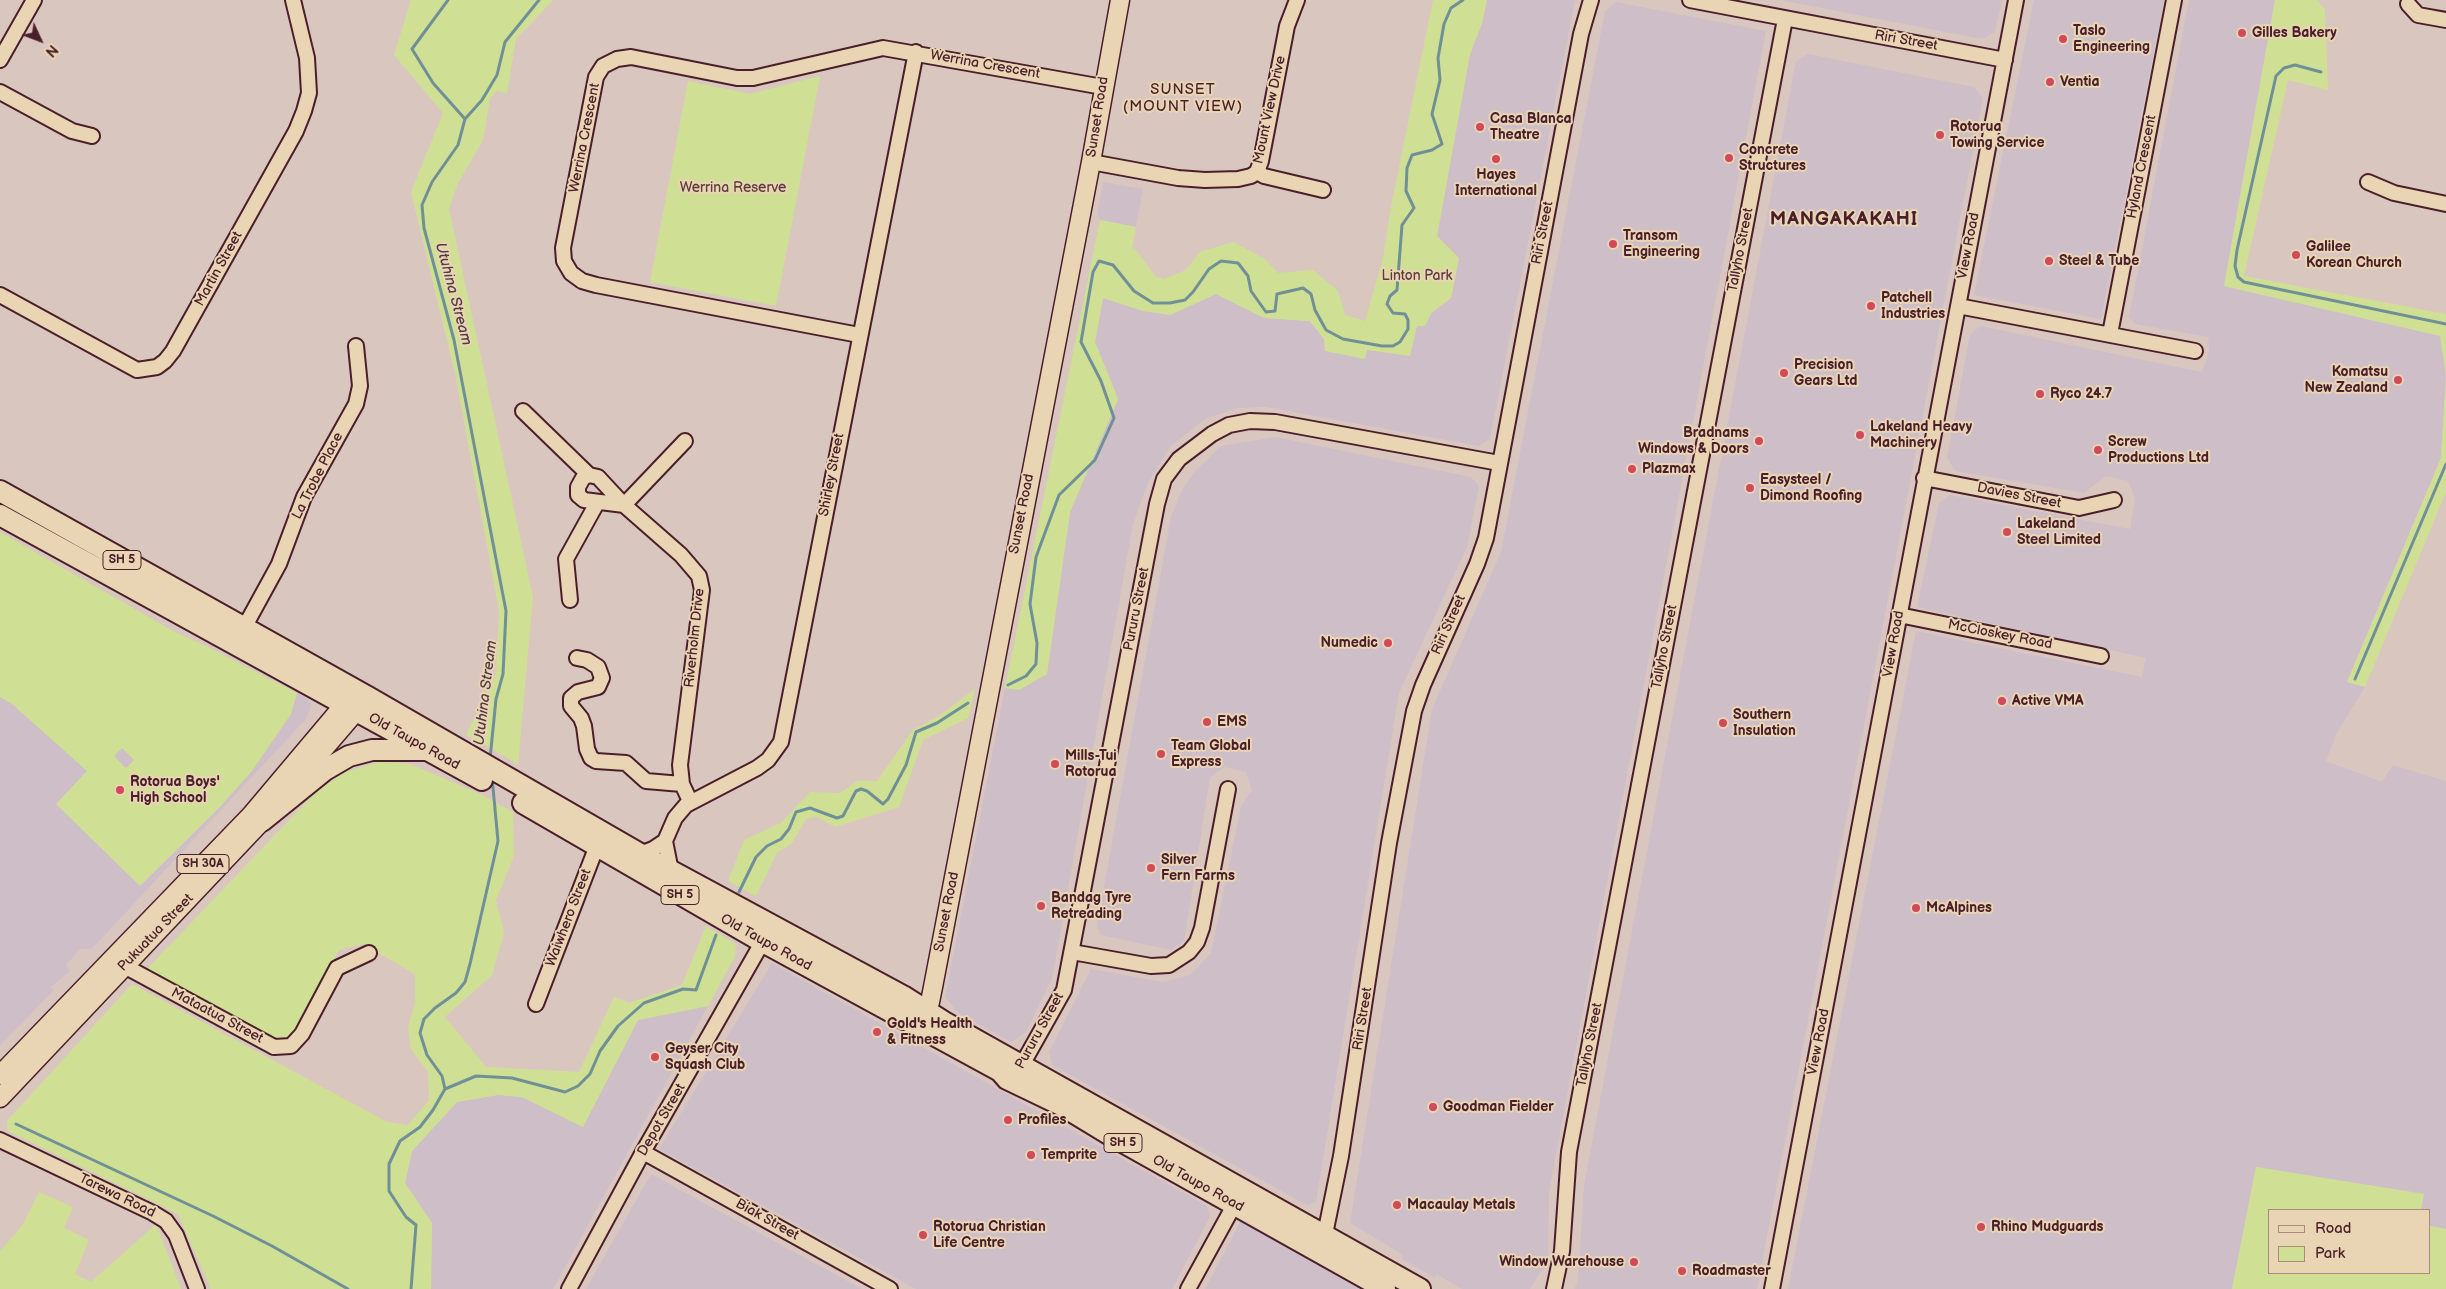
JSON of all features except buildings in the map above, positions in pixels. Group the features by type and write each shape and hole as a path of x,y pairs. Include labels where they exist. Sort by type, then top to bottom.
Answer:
{"highway":[{"name":"Old Taupo Road","path":"0,491 244,628 428,750 482,772"},
{"path":"0,502 18,514 18,526"},
{"name":"Old Taupo Road","path":"0,515 146,597 356,701 767,934 922,1018 1323,1244 1420,1289"},
{"path":"42,516 40,521 41,528 69,545 77,558"},
{"name":"Old Taupo Road","path":"146,597 161,599 178,605 227,632 236,633 244,628"},
{"path":"262,821 325,770 349,756 372,750 428,750"},
{"name":"Old Taupo Road","path":"602,841 640,854 671,871 767,934"},
{"name":"Old Taupo Road","path":"1323,1244 1385,1289"}],"main road":[{"name":"Sunset Road","path":"922,1018 933,987 1091,162 1120,0"},
{"name":"Pukuatua Street","path":"0,1075 118,963 262,821 356,701"},
{"name":"Pukuatua Street","path":"0,1098 118,963 356,701"}],"street":[{"path":"0,60 34,0"},
{"name":"Martin Street","path":"0,295 137,370 157,367 165,361 173,351 291,140 304,111 309,94 307,58 293,0"},
{"name":"Mount View Drive","path":"1091,162 1178,178 1205,180 1238,179 1251,176 1257,172 1261,161 1287,26 1297,0"},
{"name":"Riri Street","path":"1323,1244 1342,1146 1390,834 1414,711 1423,685 1477,564 1486,538 1581,34 1591,0"},
{"name":"Riri Street","path":"1690,0 2005,60"},
{"name":"View Road","path":"1772,1289 2016,0"},
{"name":"Hyland Crescent","path":"2110,334 2174,0"},
{"path":"2408,4 2418,15 2446,20"},
{"name":"Tallyho Street","path":"1546,1289 1556,1283 1565,1222 1565,1186 1569,1152 1785,19"},
{"name":"Werrina Crescent","path":"859,335 596,285 582,281 571,273 564,262 563,248 596,77 604,66 617,59 631,57 737,78 753,78 876,48 916,52 1103,87"},
{"name":"Shirley Street","path":"665,841 675,818 690,801 757,768 768,760 781,742 859,335 916,52"},
{"path":"0,92 72,131 92,136"},
{"path":"1257,172 1264,176 1323,190"},
{"path":"2368,182 2394,193 2446,204"},
{"path":"1958,306 2195,351"},
{"name":"La Trobe Place","path":"244,628 279,564 304,497 356,404 360,386 356,346"},
{"name":"Riverholm Drive","path":"523,411 590,476 598,477 624,505 698,573 702,586 680,764 682,784 690,801"},
{"name":"Pururu Street","path":"1017,1073 1064,990 1157,504 1164,479 1179,459 1205,438 1229,425 1250,421 1275,422 1499,463"},
{"path":"590,476 583,478 578,487 578,495 584,500 597,503 624,505 685,441"},
{"name":"Davies Street","path":"1924,478 2079,508 2114,500"},
{"path":"570,600 566,559 597,503"},
{"name":"McCloskey Road","path":"1899,615 2101,656"},
{"path":"576,658 587,660 598,667 602,678 598,687 578,692 571,698 571,706 581,718 584,726 587,750 591,758 596,761 626,763 646,781 682,784"},
{"path":"1072,952 1152,966 1169,965 1189,952 1197,942 1202,928 1228,789"},
{"name":"Waiwhero Street","path":"536,1004 592,856 602,841"},
{"path":"640,854 653,849 665,841 671,871"},
{"name":"Depot Street","path":"569,1289 643,1152 767,934"},
{"name":"Mataatua Street","path":"118,963 274,1046 291,1046 302,1034 337,968 369,953"},
{"name":"Tarewa Road","path":"0,1140 153,1213 166,1222 176,1235 197,1289"},
{"name":"Biak Street","path":"643,1152 890,1289"},
{"path":"1188,1289 1239,1196"}],"shaded area":[{"path":"1487,0 1575,0 1490,439 1479,446 1266,407 1237,408 1205,419 1171,446 1148,483 1133,524 1052,979 1026,1032 1011,1042 958,1013 945,997 1005,688 1019,690 1047,674 1070,512 1118,399 1095,342 1103,298 1143,311 1170,315 1216,294 1264,318 1310,321 1324,339 1365,359 1367,350 1417,325 1425,326 1431,314 1451,298 1459,258 1437,236 1470,54 1482,23"},
{"path":"1780,0 2002,0 1995,32 1982,39"},
{"path":"2034,0 2164,0 2101,319 1974,295"},
{"path":"2189,0 2275,0 2224,286 2441,336 2446,375 2441,458 2347,682 2365,687 2337,733 2326,761 2382,782 2393,765 2446,781 2446,1229 2431,1226 2431,1209 2421,1209 2423,1194 2256,1167 2232,1289 1788,1289 1916,631 2142,677 2146,658 1917,607 1939,503 1950,495 2130,529 2135,498 2128,481 2106,476 2084,493 1955,471 1947,458 1970,334 1981,326 2201,372 2207,359 2208,337 2135,324 2129,317"},
{"path":"1616,2 1766,31 1549,1192 1548,1260 1530,1289 1462,1289 1436,1274 1435,1278 1402,1259 1402,1254 1350,1223 1432,709 1501,552 1605,11"},
{"path":"1808,54 1974,87 1983,98 1757,1289 1574,1289 1578,1281 1584,1185 1796,61"},
{"path":"1103,182 1143,189 1136,227 1100,220 1097,213"},
{"path":"1275,437 1471,477 1479,486 1467,547 1399,693 1316,1202 1307,1205 1052,1065 1049,1052 1091,969 1163,982 1190,975 1211,953 1241,806 1252,790 1246,772 1224,767 1210,778 1184,941 1171,950 1101,935 1097,926 1171,516 1182,490 1195,471 1221,446"},
{"name":"Rotorua Boys' High School","path":"0,532 177,633 305,697 311,703 311,707 306,719 103,937 91,949 80,949 66,965 70,971 51,987 54,990 0,1046"},
{"path":"772,963 1207,1206 1210,1217 1172,1289 916,1289 659,1149"},
{"path":"708,1006 553,1289 431,1289 432,1223 405,1183 412,1151 457,1102 498,1095 522,1097 583,1127 638,1020"},
{"path":"651,1174 862,1289 586,1289"},
{"path":"1245,1213 1365,1289 1205,1289"}],"green space":[{"path":"411,0 553,0 516,39 507,93 497,91 490,98 483,140 458,183 449,209 533,597 518,764 466,735 496,674 499,611 456,378 411,192 443,113 394,55"},
{"name":"Linton Park","path":"1433,0 1487,0 1482,23 1470,54 1437,236 1459,258 1451,298 1431,313 1425,326 1417,326 1410,356 1367,350 1365,359 1325,351 1324,339 1310,321 1264,318 1216,294 1170,315 1143,311 1103,298 1095,342 1118,399 1070,512 1047,674 1019,690 1005,688 1100,220 1136,227 1132,248 1135,249 1156,277 1164,279 1186,270 1200,252 1233,242 1265,259 1278,273 1313,270 1338,291 1345,315 1365,321 1383,258 1391,207"},
{"path":"2275,0 2317,0 2325,10 2328,90 2288,80 2244,276 2446,314 2446,375 2440,336 2224,286"},
{"name":"Werrina Reserve","path":"820,76 776,306 650,282 688,81 750,94"},
{"path":"2446,375 2446,492 2365,687 2347,682 2441,458"},
{"name":"Rotorua Boys' High School","path":"0,532 177,633 297,693 291,714 252,771 220,807 140,886 56,804 87,771 12,704 0,697","holes":["122,748 134,760 126,768 114,756"]},
{"path":"975,689 968,718 923,740 899,807 835,827 817,817 806,819 792,843 777,853 756,896 728,881 744,840 781,823 810,792 840,793 857,781 877,781 913,730 939,716"},
{"path":"382,761 410,764 478,793 513,812 514,856 496,900 504,933 492,975 445,1017 486,1067 579,1072 614,997 629,1003 682,985 706,926 736,944 735,956 708,1006 638,1020 583,1127 522,1097 498,1095 457,1102 412,1151 405,1183 432,1223 431,1289 211,1289 178,1214 8,1131 7,1121 132,984 387,1122 408,1125 429,1100 428,1072 411,1049 408,1027 415,1003 415,974 363,944 339,950 296,1031 282,1042 147,969 316,792 345,772"},
{"path":"2256,1167 2424,1194 2421,1209 2268,1209 2268,1274 2431,1274 2431,1226 2446,1229 2446,1289 2232,1289"},
{"path":"39,1192 73,1207 64,1228 89,1240 75,1274 91,1282 156,1224 181,1289 0,1289 0,1251 22,1226"}],"waterway":[{"name":"Utuhina Stream","path":"448,0 412,49 433,83 465,119 458,145 432,182 422,205 424,228 454,340 506,611 503,674 496,699 490,759"},
{"path":"465,119 482,100 497,75 505,42 539,0"},
{"path":"1008,685 1026,676 1036,664 1037,643 1030,604 1036,557 1059,495 1095,460 1114,418 1101,381 1081,342 1093,272 1099,261 1113,265 1134,291 1153,303 1170,303 1185,300 1209,269 1221,261 1238,263 1248,276 1251,291 1266,312 1275,311 1277,294 1303,288 1311,294 1315,310 1326,330 1343,339 1382,346 1393,346 1400,342 1408,329 1408,320 1405,314 1393,313 1387,304 1390,296 1397,290 1402,225 1414,208 1406,191 1407,168 1412,155 1432,150 1442,144 1432,114 1440,80 1438,58 1444,24 1451,8 1463,0"},
{"path":"2321,72 2295,65 2284,68 2276,76 2237,250 2235,266 2238,277 2244,282 2446,324"},
{"path":"2355,679 2446,464"},
{"path":"739,892 756,857 767,846 781,839 789,829 796,812 810,808 837,818 843,816 856,791 861,789 867,791 883,804 888,799 906,765 916,732 937,723 968,703"},
{"name":"Utuhina Stream","path":"411,1289 416,1225 406,1217 389,1191 389,1164 400,1141 420,1127 433,1110 445,1089 442,1076 427,1055 420,1033 424,1019 435,1008 456,993 465,982 498,841 492,777"},
{"path":"445,1089 476,1076 512,1078 565,1092 578,1086 590,1074 600,1051 618,1026 644,1003 683,989 696,990 716,935"},
{"path":"16,1124 213,1216 272,1246 348,1289"}],"place":[{"name":"Gilles Bakery","path":"2242,33"},
{"name":"Taslo Engineering","path":"2063,39"},
{"name":"Ventia","path":"2050,82"},
{"name":"Casa Blanca Theatre","path":"1480,127"},
{"name":"Rotorua Towing Service","path":"1940,135"},
{"name":"Concrete Structures","path":"1729,158"},
{"name":"Hayes International","path":"1496,159"},
{"name":"Transom Engineering","path":"1613,244"},
{"name":"Galilee Korean Church","path":"2296,255"},
{"name":"Steel & Tube","path":"2049,261"},
{"name":"Patchell Industries","path":"1871,306"},
{"name":"Precision Gears Ltd","path":"1784,373"},
{"name":"Komatsu New Zealand","path":"2398,380"},
{"name":"Ryco 24.7","path":"2040,394"},
{"name":"Lakeland Heavy Machinery","path":"1860,435"},
{"name":"Bradnams Windows & Doors","path":"1759,441"},
{"name":"Screw Productions Ltd","path":"2098,450"},
{"name":"Plazmax","path":"1632,469"},
{"name":"Easysteel / Dimond Roofing","path":"1750,488"},
{"name":"Lakeland Steel Limited","path":"2007,532"},
{"name":"Numedic","path":"1388,643"},
{"name":"Active VMA","path":"2002,701"},
{"name":"EMS","path":"1207,722"},
{"name":"Southern Insulation","path":"1723,723"},
{"name":"Team Global Express","path":"1161,754"},
{"name":"Mills-Tui Rotorua","path":"1055,764"},
{"name":"Rotorua Boys' High School","path":"120,790"},
{"name":"Silver Fern Farms","path":"1151,868"},
{"name":"Bandag Tyre Retreading","path":"1041,906"},
{"name":"McAlpines","path":"1916,908"},
{"name":"Gold's Health & Fitness","path":"877,1032"},
{"name":"Geyser City Squash Club","path":"655,1057"},
{"name":"Goodman Fielder","path":"1433,1107"},
{"name":"Profiles","path":"1008,1120"},
{"name":"Temprite","path":"1031,1155"},
{"name":"Macaulay Metals","path":"1397,1205"},
{"name":"Rhino Mudguards","path":"1981,1227"},
{"name":"Rotorua Christian Life Centre","path":"923,1235"},
{"name":"Window Warehouse","path":"1634,1262"},
{"name":"Roadmaster","path":"1682,1271"}],"district":[{"name":"SUNSET (MOUNT VIEW)","path":"1183,98"},
{"name":"MANGAKAKAHI","path":"1844,220"}]}
